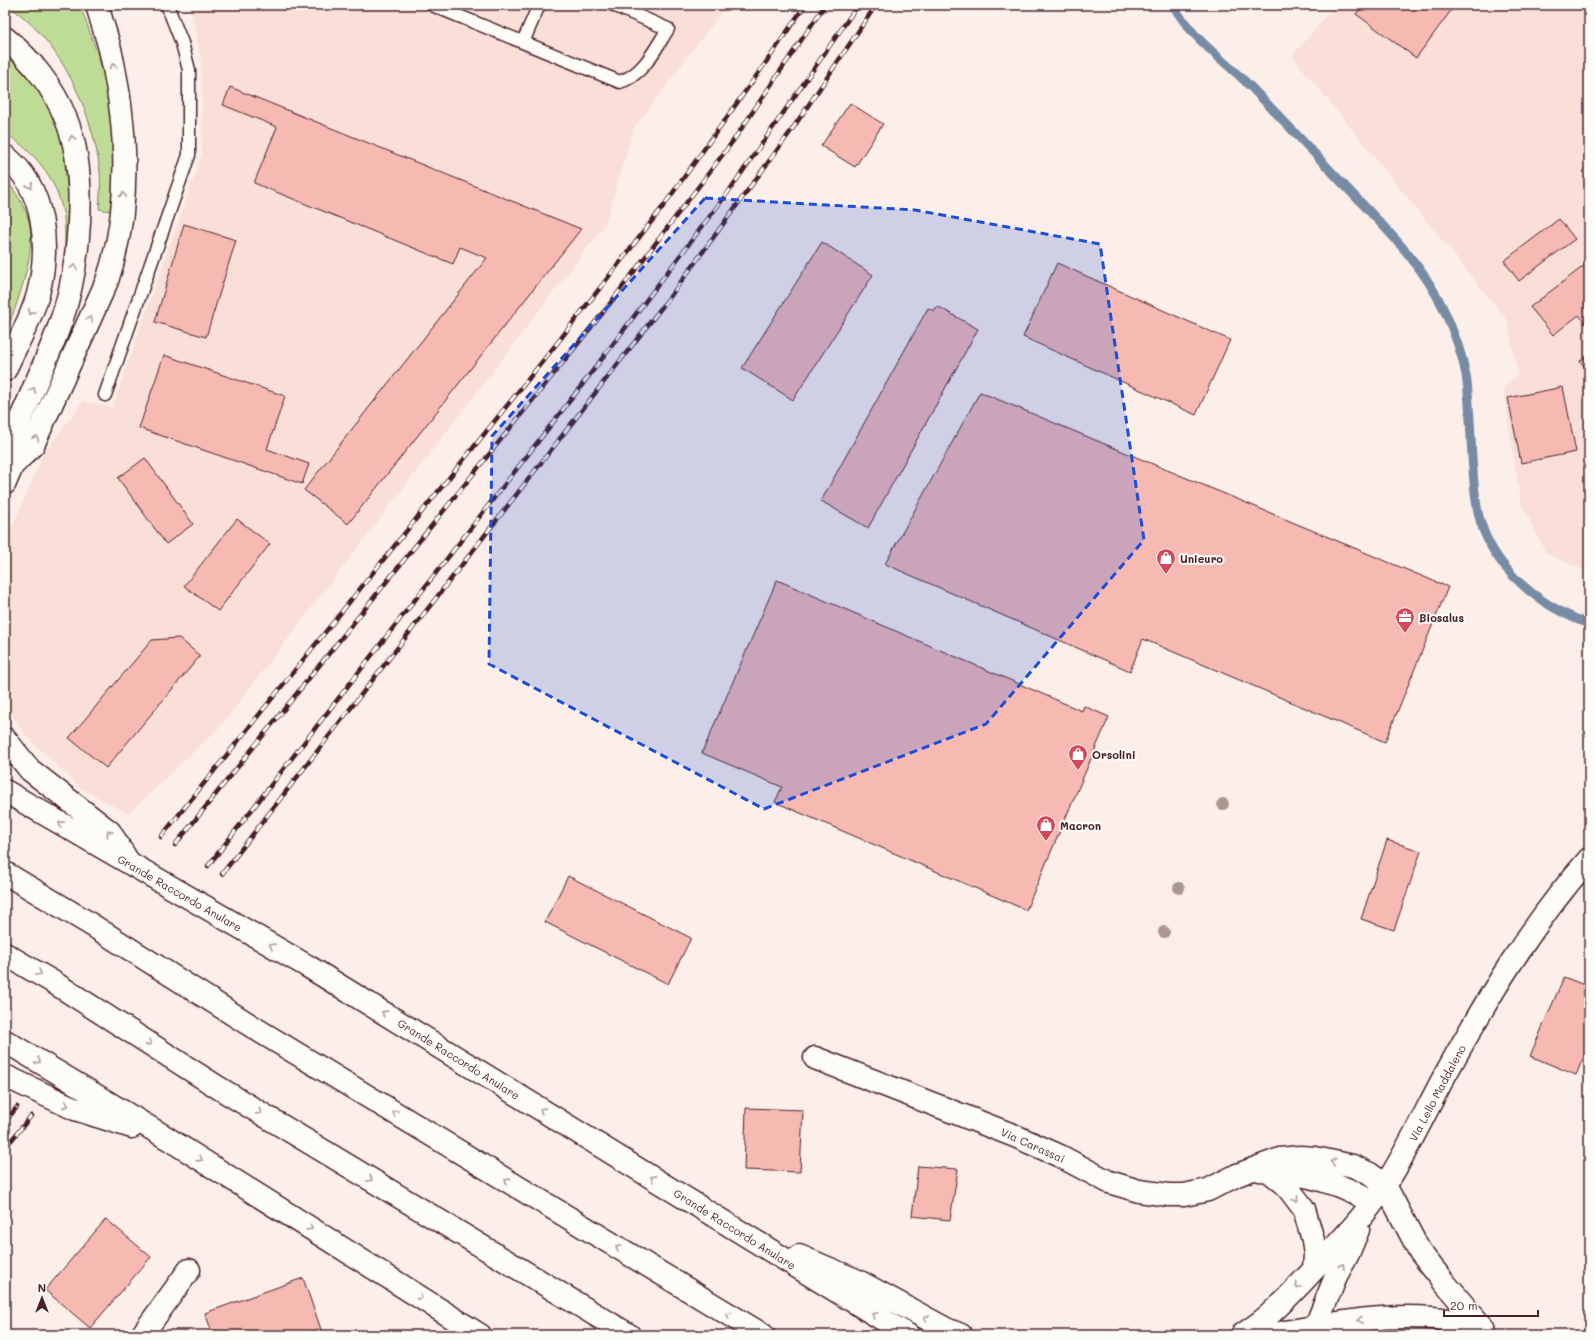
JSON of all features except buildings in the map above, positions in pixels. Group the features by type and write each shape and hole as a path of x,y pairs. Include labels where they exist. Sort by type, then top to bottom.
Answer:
{"main road":[{"path":"8,475 33,445 40,430 107,282 113,264 119,234 123,206 125,170 122,117 110,49 97,5"},
{"path":"5,38 23,54 52,90 61,107 67,121 74,150 80,208 77,248 66,304 59,326 16,433 8,475"},
{"path":"5,156 21,172 32,190 42,221 44,240 44,263 38,295 5,370"},
{"path":"5,739 30,770 110,832 131,865"},
{"name":"Grande Raccordo Anulare","path":"5,791 309,967 908,1335"},
{"name":"Via Lello Maddaleno","path":"1364,1204 1378,1180 1407,1148 1444,1077 1498,982 1541,918 1564,887 1589,859"},
{"path":"5,873 87,922 260,1032 763,1335"},
{"path":"5,954 60,986 219,1088 629,1335"},
{"path":"5,1041 167,1138 480,1335"},
{"name":"Via Carassai","path":"815,1058 1015,1136 1060,1156 1108,1182 1134,1190 1169,1195 1190,1194 1208,1190 1237,1175 1261,1171 1324,1181 1364,1204"},
{"path":"5,1076 75,1109 167,1138"},
{"name":"Via Carassai","path":"1261,1171 1280,1159 1300,1157 1330,1160 1353,1166 1378,1180"},
{"path":"1261,1171 1286,1184 1304,1209 1313,1240 1315,1255 1314,1269"},
{"path":"1268,1335 1314,1331 1371,1319 1413,1317 1450,1320 1484,1328 1443,1282 1420,1252 1378,1180"},
{"path":"1242,1335 1271,1314 1314,1269 1364,1204"},
{"path":"1314,1331 1336,1276 1348,1254 1364,1204"},
{"path":"758,1243 787,1252 837,1272 946,1329 961,1335"},
{"path":"142,1335 189,1270"},
{"path":"1366,1335 1413,1317"}],"lane":[{"path":"106,395 189,155 189,70 182,43 167,5"},
{"path":"432,5 620,82 631,78 649,60 668,29 613,5"},
{"path":"523,42 539,5"}],"highlighted area":[{"path":"705,198 915,210 1100,244 1144,540 986,724 764,809 489,664 492,436"}],"shaded area":[{"path":"190,5 727,5 634,128 605,225 221,726 128,814 82,789 27,737 5,705 5,544 43,455 83,401 112,408 202,155 201,58"},
{"path":"1335,5 1589,5 1589,573 1546,553 1521,503 1503,388 1518,375 1507,320 1292,56"}],"green space":[{"path":"7,5 80,5 100,62 111,113 114,146 116,212 99,209 100,172 96,149 90,125 71,78 43,37 26,19"},
{"path":"5,51 46,96 59,129 64,153 68,198 65,274 64,218 57,192 44,169 36,159 5,133"},
{"path":"5,178 16,193 25,210 29,221 31,234 28,264 15,310 5,336"}],"waterway":[{"path":"1173,5 1199,39 1251,87 1401,245 1425,277 1445,312 1457,343 1466,375 1476,500 1481,522 1489,542 1500,561 1514,577 1531,592 1549,605 1589,624"}],"railway":[{"path":"161,837 558,342 662,208 805,5"},
{"path":"175,845 605,310 733,141 825,5"},
{"path":"208,866 582,385 729,191 858,5"},
{"path":"222,874 672,294 791,131 876,5"},
{"path":"5,1122 17,1107"},
{"path":"5,1148 31,1116"}],"place":[{"name":"Unieuro","path":"1166,575"},
{"name":"Biosalus","path":"1405,634"},
{"name":"Orsolini","path":"1078,771"},
{"name":"Macron","path":"1046,842"}]}
